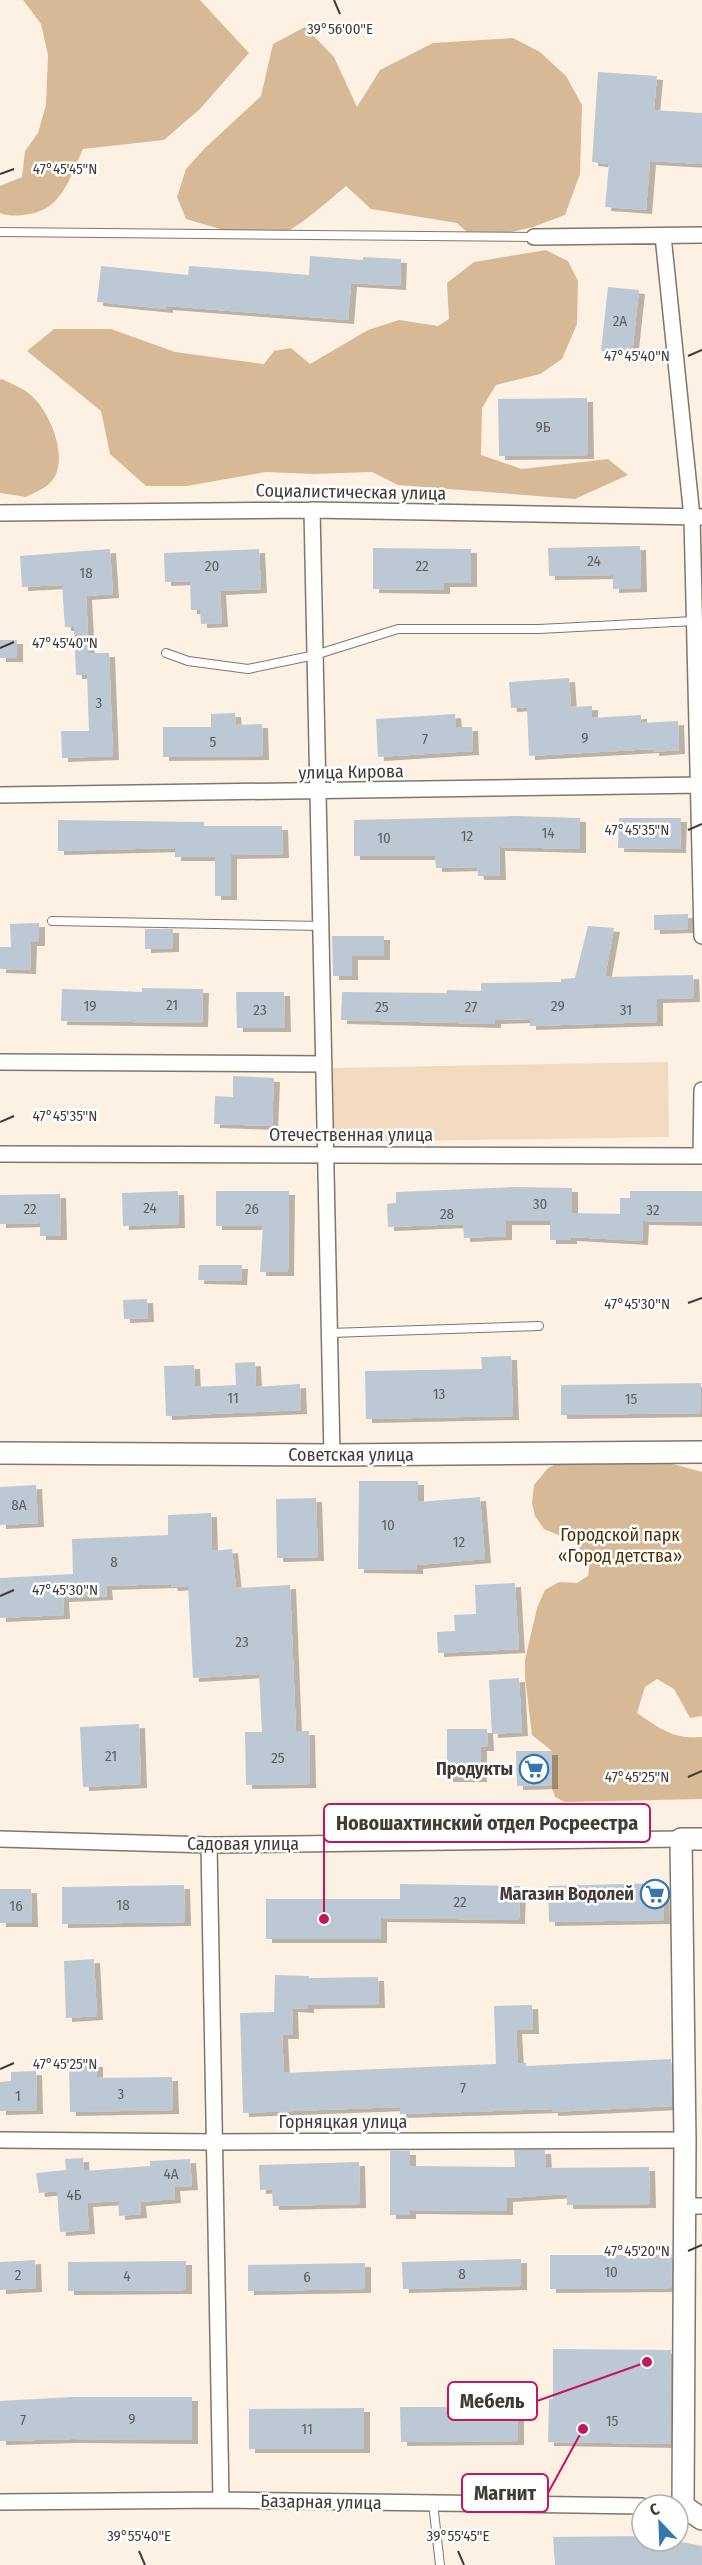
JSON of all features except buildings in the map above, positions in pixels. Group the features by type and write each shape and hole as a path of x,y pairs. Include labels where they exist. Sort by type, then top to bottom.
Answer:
{"street":[{"path":"663,236 697,517 694,621 699,664 702,936"},
{"path":"534,237 702,236"},
{"path":"312,510 332,1455"},
{"name":"Социалистическая улица","path":"0,513 312,510 697,517"},
{"name":"улица Кирова","path":"0,795 700,785"},
{"path":"0,1062 324,1064"},
{"path":"701,1156 702,1090"},
{"name":"Отечественная улица","path":"0,1154 701,1156"},
{"name":"Советская улица","path":"0,1453 332,1455 702,1452"},
{"name":"Садовая улица","path":"0,1839 209,1845 702,1839"},
{"path":"681,1839 685,2140 693,2206 682,2493"},
{"path":"209,1845 222,2500"},
{"name":"Горняцкая улица","path":"0,2140 215,2142 685,2140"},
{"name":"Базарная улица","path":"0,2502 222,2500 630,2506"}],"lane":[{"path":"0,232 534,237"},
{"path":"166,653 188,661 248,669 315,655 398,629 539,629 694,621"},
{"path":"52,921 321,926"},
{"path":"330,1333 539,1326"},
{"path":"433,2503 440,2565"}],"shaded area":[{"path":"668,1062 669,1137 334,1142 333,1068"}],"green space":[{"path":"23,0 200,0 249,53 200,109 164,140 83,149 62,192 47,208 36,213 6,215 0,213 0,186 22,177 25,151 38,133 46,105 48,55 41,24"},
{"path":"305,27 334,57 357,107 380,70 433,43 513,38 540,52 566,76 582,105 580,174 565,215 533,227 476,240 457,223 371,209 346,186 303,221 278,235 243,234 186,219 177,197 186,169 261,96 273,44"},
{"path":"546,250 568,261 578,281 577,324 562,359 540,374 496,385 482,408 481,455 522,469 608,459 628,475 575,499 398,485 372,472 313,474 266,472 187,486 146,486 110,454 101,411 27,351 54,329 111,329 175,352 264,364 274,351 291,348 310,364 368,330 399,320 438,326 449,319 447,283 474,262"},
{"path":"0,380 24,390 35,399 50,422 58,448 59,462 50,483 26,497 0,493"},
{"name":"Городской парк «Город детства»","path":"563,1461 666,1462 702,1472 702,1716 690,1718 674,1689 657,1679 645,1687 637,1713 675,1735 702,1737 702,1799 565,1802 555,1797 552,1788 552,1751 532,1735 525,1660 537,1608 545,1590 559,1582 577,1583 588,1576 590,1562 575,1542 544,1529 535,1516 532,1503 534,1485 548,1468"}],"place":[{"name":"Продукты","path":"534,1769"},
{"name":"Магазин Водолей","path":"655,1894"},
{"name":"Новошахтинский отдел Росреестра","path":"324,1919"},
{"name":"Мебель","path":"647,2362"},
{"name":"Магнит","path":"583,2429"}]}
